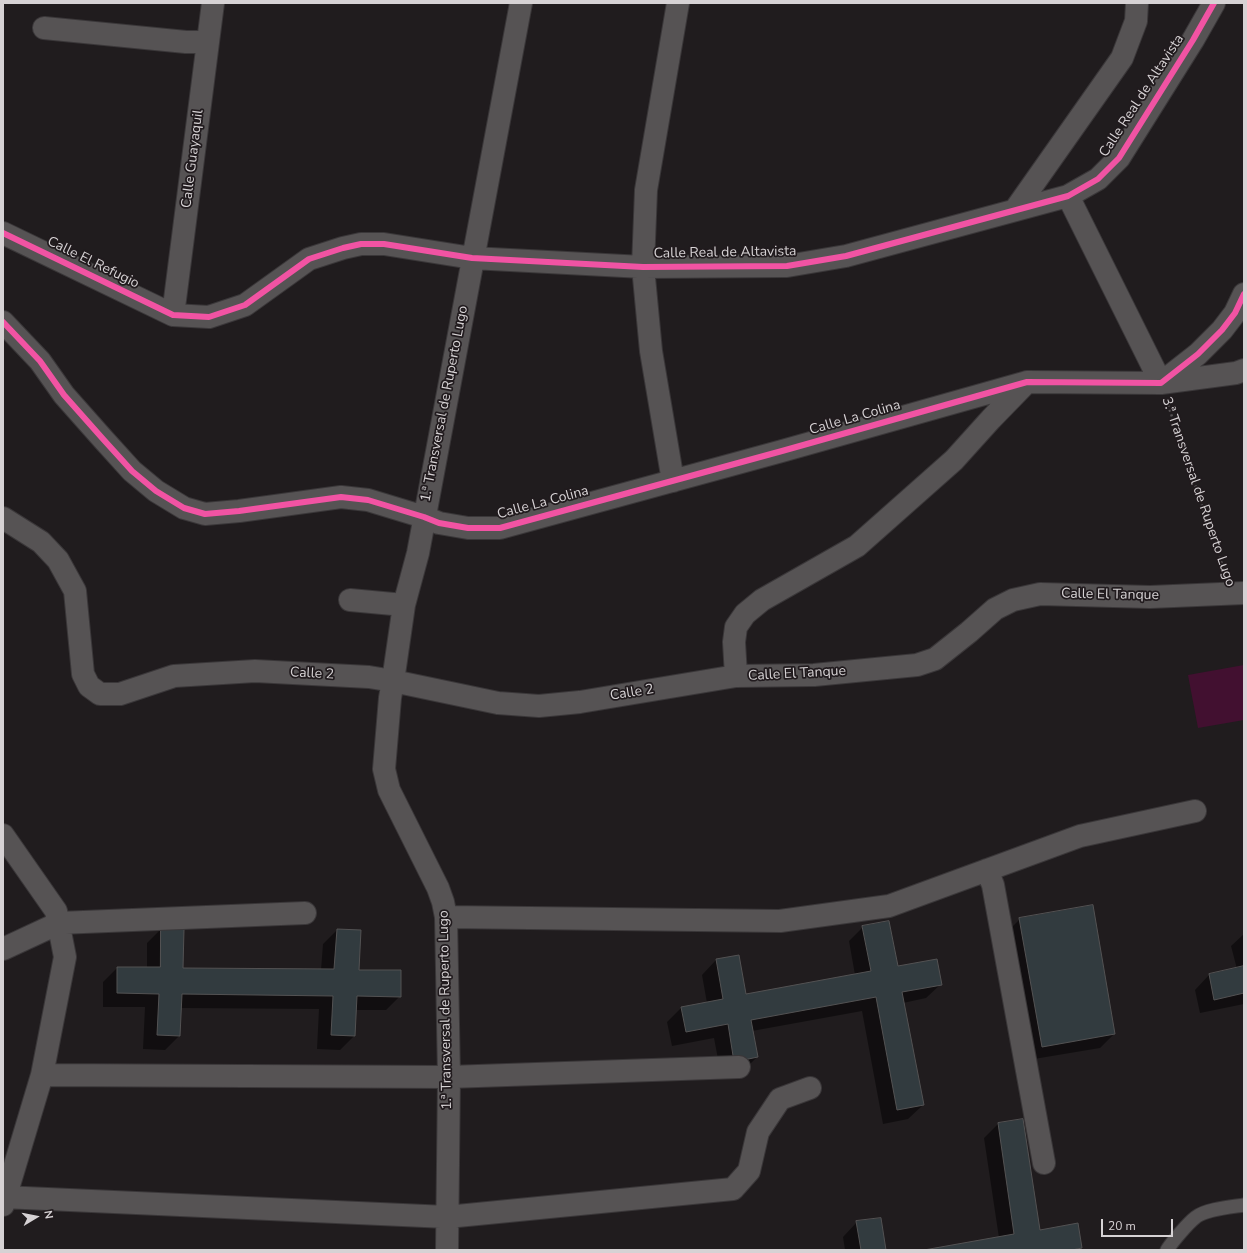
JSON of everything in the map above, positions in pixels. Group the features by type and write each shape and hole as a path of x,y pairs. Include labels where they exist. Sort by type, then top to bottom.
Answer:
{"street":[{"name":"Calle Guayaquil","path":"173,315 213,3"},
{"name":"1.ª Transversal de Ruperto Lugo","path":"447,1250 449,1077 446,917 438,888 389,790 384,769 390,698 404,605 418,553 432,520 472,258 521,3"},
{"path":"673,481 651,351 642,267 646,190 678,3"},
{"path":"1015,210 1122,58 1136,21 1137,3"},
{"name":"Calle Real de Altavista","path":"173,315 209,317 245,306 309,258 361,244 384,244 472,258 642,267 787,266 846,256 1068,196 1098,179 1119,158 1193,40 1214,3"},
{"path":"44,28 186,42 208,42"},
{"name":"3.ª Transversal de Ruperto Lugo","path":"1068,196 1161,384"},
{"name":"Calle El Refugio","path":"3,233 173,315"},
{"path":"1161,384 1198,354 1222,330 1234,313 1244,294"},
{"name":"Calle La Colina","path":"3,322 40,361 64,395 132,471 156,491 184,508 205,514 239,511 341,497 368,500 432,520 468,528 500,528 1027,382 1161,384 1236,373 1244,370"},
{"name":"Calle El Tanque","path":"1027,382 954,460 857,546 762,600 746,614 736,627 734,642 736,676 814,675 917,665 935,659 995,609 1013,600 1040,594 1150,597 1238,594"},
{"name":"Calle 2","path":"3,518 41,542 58,560 75,591 83,674 89,686 100,694 120,694 174,676 255,671 369,677 498,703 539,706 580,702 736,676"},
{"path":"350,600 404,605"},
{"path":"446,917 780,921 889,906 1080,836 1195,810"},
{"path":"3,835 56,912 65,957 42,1075 4,1200 447,1217 733,1189 748,1172 758,1132 780,1100 810,1088"},
{"path":"987,870 993,885 1044,1163"},
{"path":"3,949 59,923 305,913"},
{"path":"42,1075 449,1077 739,1067"}],"lane":[{"path":"1167,1250 1170,1244 1196,1216 1214,1210 1244,1205"}],"shaded area":[{"path":"1244,665 1244,720 1198,728 1188,675"}],"building":[{"path":"1093,905 1115,1034 1042,1047 1019,918"},
{"path":"889,921 898,966 937,959 942,985 902,992 924,1105 897,1110 876,997 751,1020 758,1057 734,1062 728,1024 686,1032 681,1007 723,999 716,959 739,955 746,994 871,971 862,926"},
{"path":"161,928 184,929 183,968 334,969 337,929 361,930 359,970 401,970 401,997 357,996 355,1036 331,1035 333,996 182,994 180,1036 157,1035 159,994 117,993 117,967 160,967"},
{"path":"1244,966 1244,993 1214,1000 1209,974"},
{"path":"1023,1119 1040,1230 1078,1223 1082,1248 1072,1250 924,1250 1014,1234 998,1123"},
{"path":"881,1218 886,1250 861,1250 856,1221"}],"cycle path":[{"path":"3,233 173,315 209,317 245,305 309,259 361,244 384,244 472,258 643,267 787,266 846,256 1068,196 1098,179 1119,158 1193,40 1214,3"},
{"path":"3,322 40,361 64,395 132,471 156,491 184,508 205,514 239,511 341,497 368,500 439,523 468,528 500,528 1027,382 1161,383 1198,354 1222,330 1235,313 1244,294"}]}
